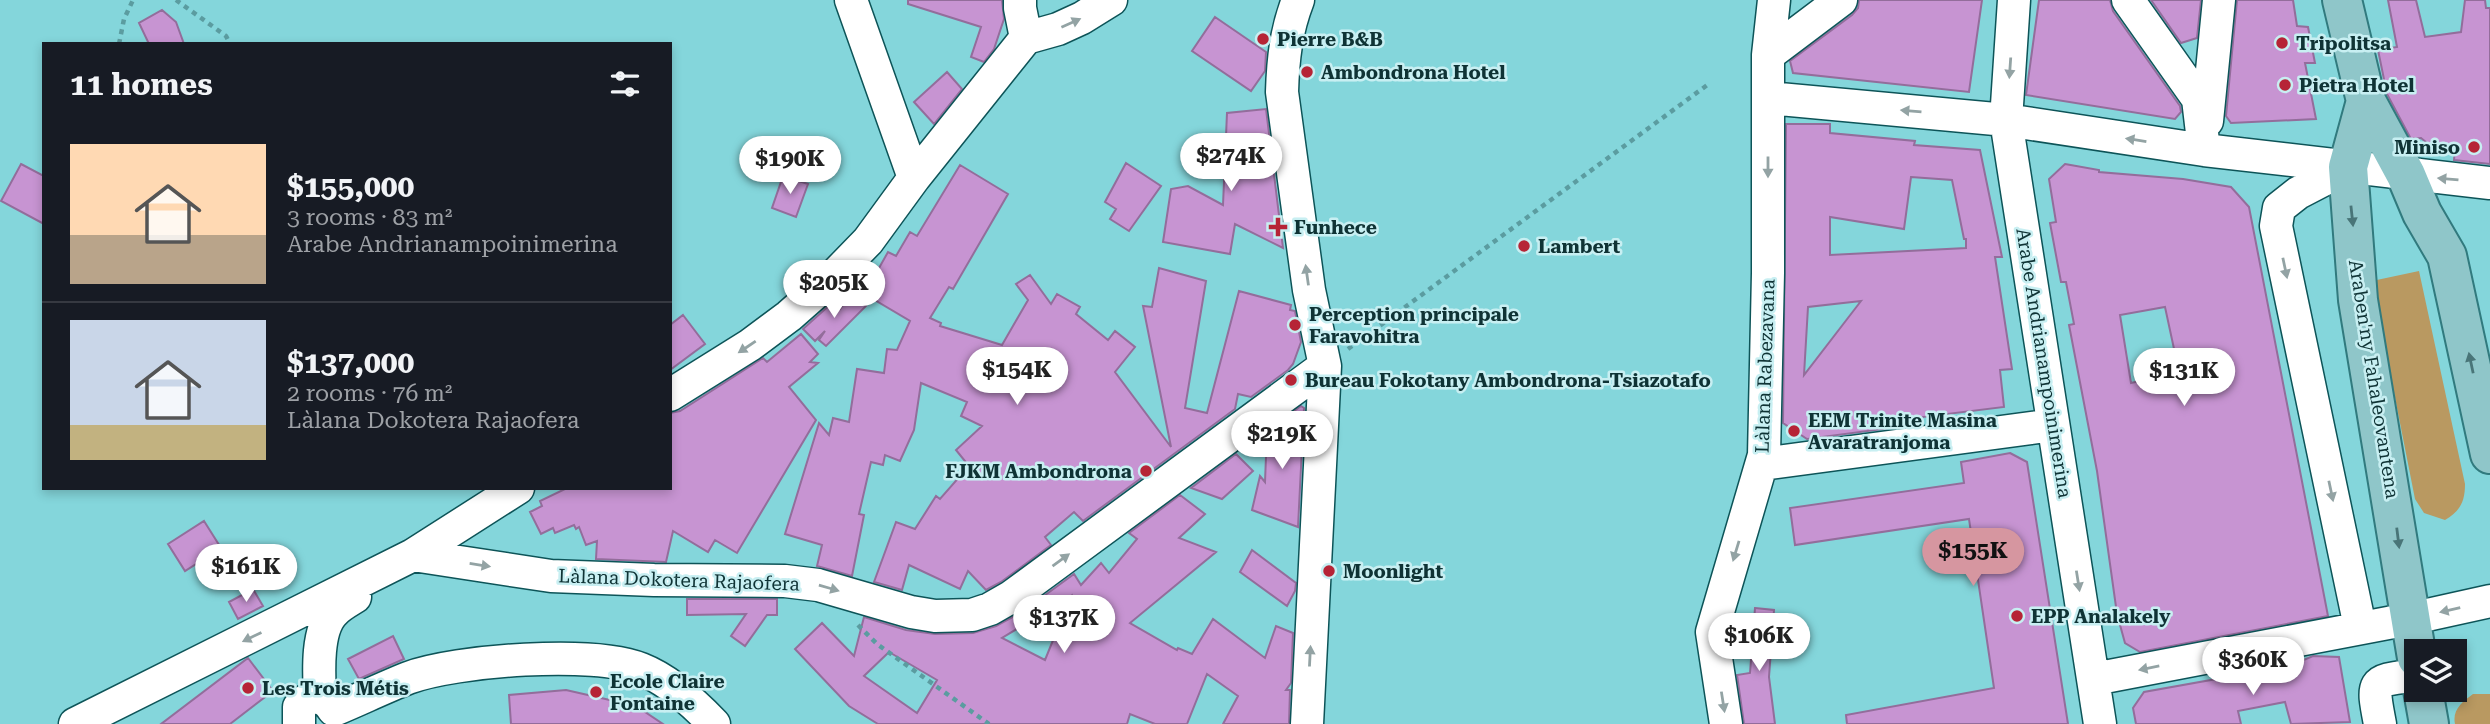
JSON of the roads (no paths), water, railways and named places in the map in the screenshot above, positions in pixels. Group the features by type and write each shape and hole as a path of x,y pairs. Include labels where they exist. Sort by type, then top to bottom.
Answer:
{"main road":[{"name":"Araben'ny Fahaleovantena","path":"2343,0 2366,101 2447,256 2490,454"},
{"name":"Araben'ny Fahaleovantena","path":"2366,101 2348,167 2358,300 2413,639"},
{"path":"2425,702 2429,724"}],"street":[{"path":"851,0 914,178"},
{"path":"1020,0 1027,38"},
{"path":"672,394 739,352 789,316 831,279 868,241 914,178 1027,38 1058,29 1111,0"},
{"path":"1298,0 1287,32 1282,92 1309,290 1325,366 1307,724"},
{"name":"Làlana Rabezavana","path":"1726,724 1712,632 1764,455 1768,273 1768,55 1774,0"},
{"path":"1768,55 1841,0"},
{"name":"Arabe Andrianampoinimerina","path":"2014,0 2006,120 2100,724"},
{"path":"2128,0 2198,99 2204,150"},
{"path":"2204,150 2220,0"},
{"path":"1768,98 2006,120 2204,150 2490,183"},
{"path":"2348,167 2298,193 2278,208 2276,226 2360,627"},
{"name":"Làlana Dokotera Rajaofera","path":"413,555 551,576 818,584 923,614 955,617 972,615 1011,597 1325,366"},
{"path":"1762,464 2053,425"},
{"path":"75,724 413,555 515,490"},
{"path":"320,711 318,662 330,614 342,604 376,586 413,555"},
{"path":"2094,679 2490,601"},
{"path":"313,607 308,639 320,711"},
{"path":"320,711 410,677 434,672 478,664 580,658 642,669 690,701 714,724"},
{"path":"2380,724 2374,692 2376,685 2382,680 2404,677"}],"place":[{"name":"Pierre B&B","path":"1263,39"},
{"name":"Tripolitsa","path":"2282,43"},
{"name":"Ambondrona Hotel","path":"1307,72"},
{"name":"Pietra Hotel","path":"2285,85"},
{"name":"Miniso","path":"2474,147"},
{"name":"Funhece","path":"1278,227"},
{"name":"Lambert","path":"1524,246"},
{"name":"Perception principale Faravohitra","path":"1295,325"},
{"name":"Bureau Fokotany Ambondrona-Tsiazotafo","path":"1291,380"},
{"name":"EEM Trinite Masina Avaratranjoma","path":"1794,431"},
{"name":"FJKM Ambondrona","path":"1146,471"},
{"name":"Moonlight","path":"1329,571"},
{"name":"EPP Analakely","path":"2017,616"},
{"name":"Les Trois Métis","path":"248,688"},
{"name":"Ecole Claire Fontaine","path":"596,692"}]}
